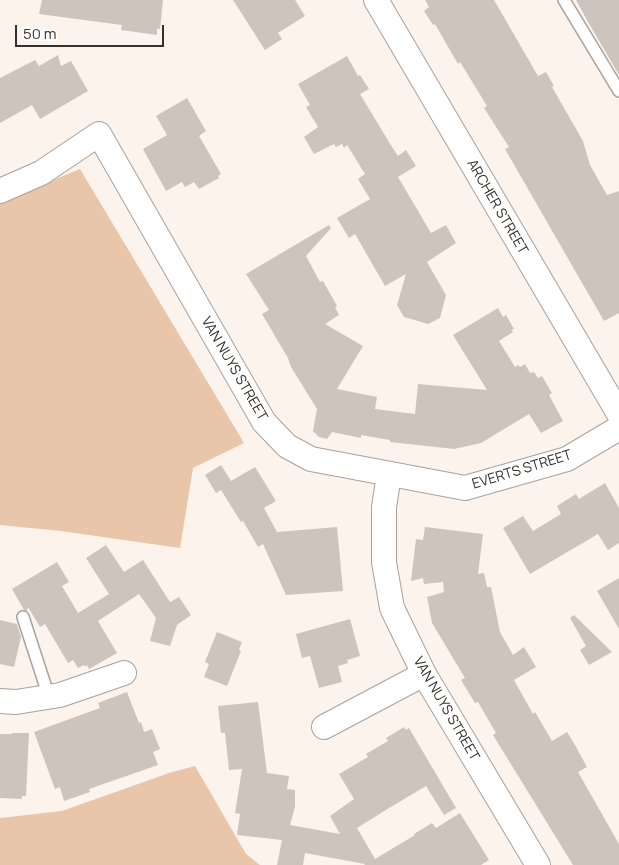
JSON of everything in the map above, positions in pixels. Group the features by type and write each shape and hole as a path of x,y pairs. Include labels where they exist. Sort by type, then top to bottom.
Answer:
{"street":[{"name":"ARCHER STREET","path":"376,0 619,414"},
{"name":"VAN NUYS STREET","path":"0,191 41,173 99,134 264,422 287,446 311,459 389,475 384,507 384,562 392,608 424,674 538,865"},
{"name":"EVERTS STREET","path":"389,475 464,488 567,459 619,428"},
{"path":"0,701 16,702 60,694 124,673"},
{"path":"324,727 424,674"}],"lane":[{"path":"564,0 619,91"},
{"path":"23,617 49,696"}],"shaded area":[{"path":"80,169 244,443 193,468 180,548 61,531 0,525 0,202"},
{"path":"195,766 246,854 260,865 0,865 0,818 62,811 169,773"}],"building":[{"path":"42,0 163,0 160,29 157,29 157,35 121,30 122,25 39,14"},
{"path":"233,0 295,0 305,16 278,33 282,39 265,50"},
{"path":"425,0 494,0 538,76 546,72 554,86 552,87 583,141 590,165 607,195 619,191 619,313 604,321 505,149 509,147 484,108 487,106 460,62 458,64 435,24 433,25 424,11 429,7"},
{"path":"576,0 619,0 619,75 588,22"},
{"path":"58,55 61,66 71,61 88,91 40,119 32,105 0,123 0,78 35,60 39,66"},
{"path":"347,56 358,76 360,75 369,89 360,94 392,147 398,156 406,150 416,166 398,177 431,233 446,225 456,243 427,262 446,295 440,318 428,324 404,317 397,305 406,274 385,286 355,234 349,238 337,218 370,199 358,179 365,174 347,145 344,148 342,144 336,147 334,144 314,154 304,137 318,127 306,107 310,105 298,84"},
{"path":"187,98 206,131 199,136 221,174 218,176 219,178 199,189 194,182 185,187 182,182 166,191 143,149 167,135 156,116"},
{"path":"329,225 331,228 306,256 320,282 323,281 337,306 335,307 339,315 325,324 363,346 337,389 377,397 375,409 415,414 418,384 487,390 453,335 498,308 503,317 506,315 514,329 511,330 513,332 499,341 515,367 525,364 530,373 534,372 538,378 542,376 552,393 549,395 563,421 541,433 529,414 481,443 454,449 390,442 390,440 361,435 361,438 332,432 327,439 319,437 313,431 317,409 262,314 269,310 246,274"},
{"path":"221,465 231,481 255,467 276,501 264,508 277,532 337,527 343,591 286,595 263,544 258,547 243,521 241,522 221,490 216,493 205,475"},
{"path":"605,483 619,508 619,543 608,550 598,534 530,574 503,528 523,516 533,531 561,514 557,506 576,494 579,499"},
{"path":"425,527 483,534 478,574 484,573 487,587 491,587 500,632 513,655 524,647 536,667 514,680 533,714 535,712 552,741 567,732 575,745 587,767 578,772 619,844 619,865 573,865 493,735 496,733 478,702 475,703 461,680 465,678 432,623 427,597 444,592 443,582 424,584 423,578 411,581 416,539 423,540"},
{"path":"106,545 124,572 143,560 170,602 179,597 191,615 177,625 170,646 150,641 156,618 139,594 98,621 117,653 89,669 87,665 78,668 73,660 68,663 45,624 40,627 28,607 27,611 24,610 12,589 57,562 69,582 62,586 78,613 109,594 86,558"},
{"path":"619,578 619,629 597,591"},
{"path":"574,615 612,652 589,665 580,650 586,646 570,618"},
{"path":"350,619 360,656 347,660 348,663 338,666 342,682 319,688 310,656 302,658 296,634"},
{"path":"0,620 17,624 21,637 14,667 0,664"},
{"path":"217,632 242,642 239,650 241,651 227,686 204,677 209,664 205,662"},
{"path":"127,692 144,732 152,729 160,749 153,752 158,765 89,789 90,792 64,801 60,787 55,789 34,732 100,708 98,703"},
{"path":"258,702 267,773 289,776 287,789 295,790 295,807 290,825 340,834 330,816 354,799 339,774 368,757 366,754 388,741 386,738 404,727 406,730 409,728 456,808 444,815 426,786 357,828 375,859 432,823 436,828 460,813 489,860 481,865 364,865 305,853 303,865 277,865 282,840 237,835 240,814 235,813 242,769 229,770 225,733 221,733 218,706"},
{"path":"29,733 26,796 22,796 22,799 0,798 0,734"}]}
